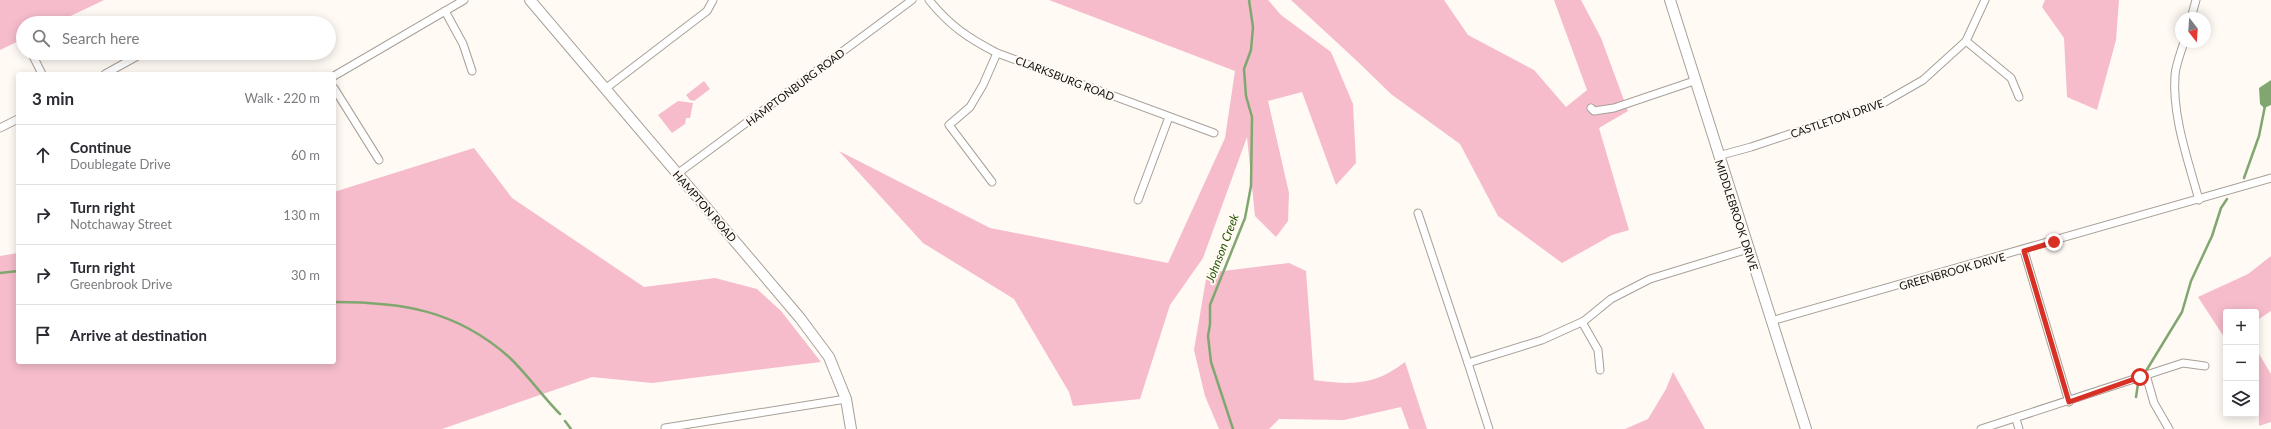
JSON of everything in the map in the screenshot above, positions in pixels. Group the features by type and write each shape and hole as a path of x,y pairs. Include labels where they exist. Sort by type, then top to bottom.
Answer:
{"main road":[{"name":"HAMPTON ROAD","path":"530,0 804,323 829,357 846,399 851,429"},
{"name":"MIDDLEBROOK DRIVE","path":"1670,0 1694,81 1806,429"}],"street":[{"path":"336,75 464,0"},
{"path":"605,89 707,11 713,0"},
{"name":"HAMPTONBURG ROAD","path":"678,174 912,0"},
{"name":"CLARKSBURG ROAD","path":"929,0 943,18 966,37 998,53 1214,133"},
{"name":"CASTLETON DRIVE","path":"1718,156 1752,147 1883,103 1923,80 1966,41 1985,0"},
{"path":"2193,12 2196,0"},
{"path":"445,11 463,44 472,71"},
{"path":"1966,41 2011,78 2019,97"},
{"path":"2182,48 2175,74 2176,103 2180,128 2199,200"},
{"path":"992,182 949,125 970,107 983,85 998,53"},
{"path":"35,60 41,72"},
{"path":"109,72 130,60"},
{"path":"1591,108 1594,111 1614,108 1694,81"},
{"path":"336,91 379,160"},
{"path":"1138,200 1169,117"},
{"path":"0,128 16,120"},
{"name":"GREENBROOK DRIVE","path":"1771,321 2024,251 2271,178"},
{"path":"1418,213 1489,429"},
{"path":"1468,363 1542,340 1582,322 1611,299 1650,279 1748,249"},
{"path":"2024,251 2069,402"},
{"path":"1582,322 1598,350 1600,370"},
{"path":"1981,429 2069,402 2183,363 2205,366"},
{"path":"2146,375 2154,403 2169,429"},
{"path":"666,428 846,399"},
{"path":"2016,419 2019,429"}],"shaded area":[{"path":"0,0 104,0 71,16 16,16 16,42 0,50"},
{"path":"1049,0 1268,0 1281,15 1331,52 1353,104 1356,163 1336,185 1302,92 1268,101 1289,193 1288,221 1276,237 1255,216 1247,137 1203,258 1170,305 1140,399 1073,406 1069,392 1014,299 923,243 839,151 990,228 1168,263 1225,138 1235,71"},
{"path":"1291,0 1444,0 1468,35 1534,70 1566,107 1587,90 1554,0 1581,0 1601,38 1628,111 1599,128 1629,230 1612,235 1562,263 1498,216 1460,144 1391,94"},
{"path":"2045,0 2119,0 2116,40 2097,110 2067,97 2064,38 2042,7"},
{"path":"2271,80 2271,105 2264,108 2260,104 2259,88"},
{"path":"704,81 710,89 694,101 690,100 686,95"},
{"path":"678,101 693,103 690,118 686,118 685,124 672,133 658,115"},
{"path":"474,148 512,198 644,287 715,278 757,289 781,311 821,362 652,383 592,377 442,429 0,429 0,256 16,253 16,364 336,364 336,191"},
{"path":"2271,256 2271,311 2259,319 2259,309 2223,309 2223,335 2198,297 2248,274"},
{"path":"1289,263 1306,271 1314,380 1339,383 1362,382 1383,376 1405,362 1427,429 1409,429 1401,407 1344,420 1279,419 1269,429 1219,429 1205,396 1194,350 1207,273"},
{"path":"2259,354 2271,374 2271,422 2259,426"},
{"path":"1673,372 1705,429 1625,429 1648,419 1666,389"}],"waterway":[{"name":"Johnson Creek","path":"1233,429 1211,362 1208,336 1210,324 1210,305 1245,218 1251,186 1252,117 1246,96 1244,69 1251,50 1253,27 1249,0"},
{"path":"2244,178 2259,136 2265,106"},
{"path":"2146,371 2182,312 2191,281 2212,236 2221,208 2227,199"},
{"path":"0,273 16,271"},
{"path":"336,302 359,302 405,307 448,319 469,329 489,341 509,357 560,414"},
{"path":"2136,397 2138,384"},
{"path":"565,421 571,429"}],"route":[{"path":"2054,242 2024,251 2069,402 2140,377"}]}
